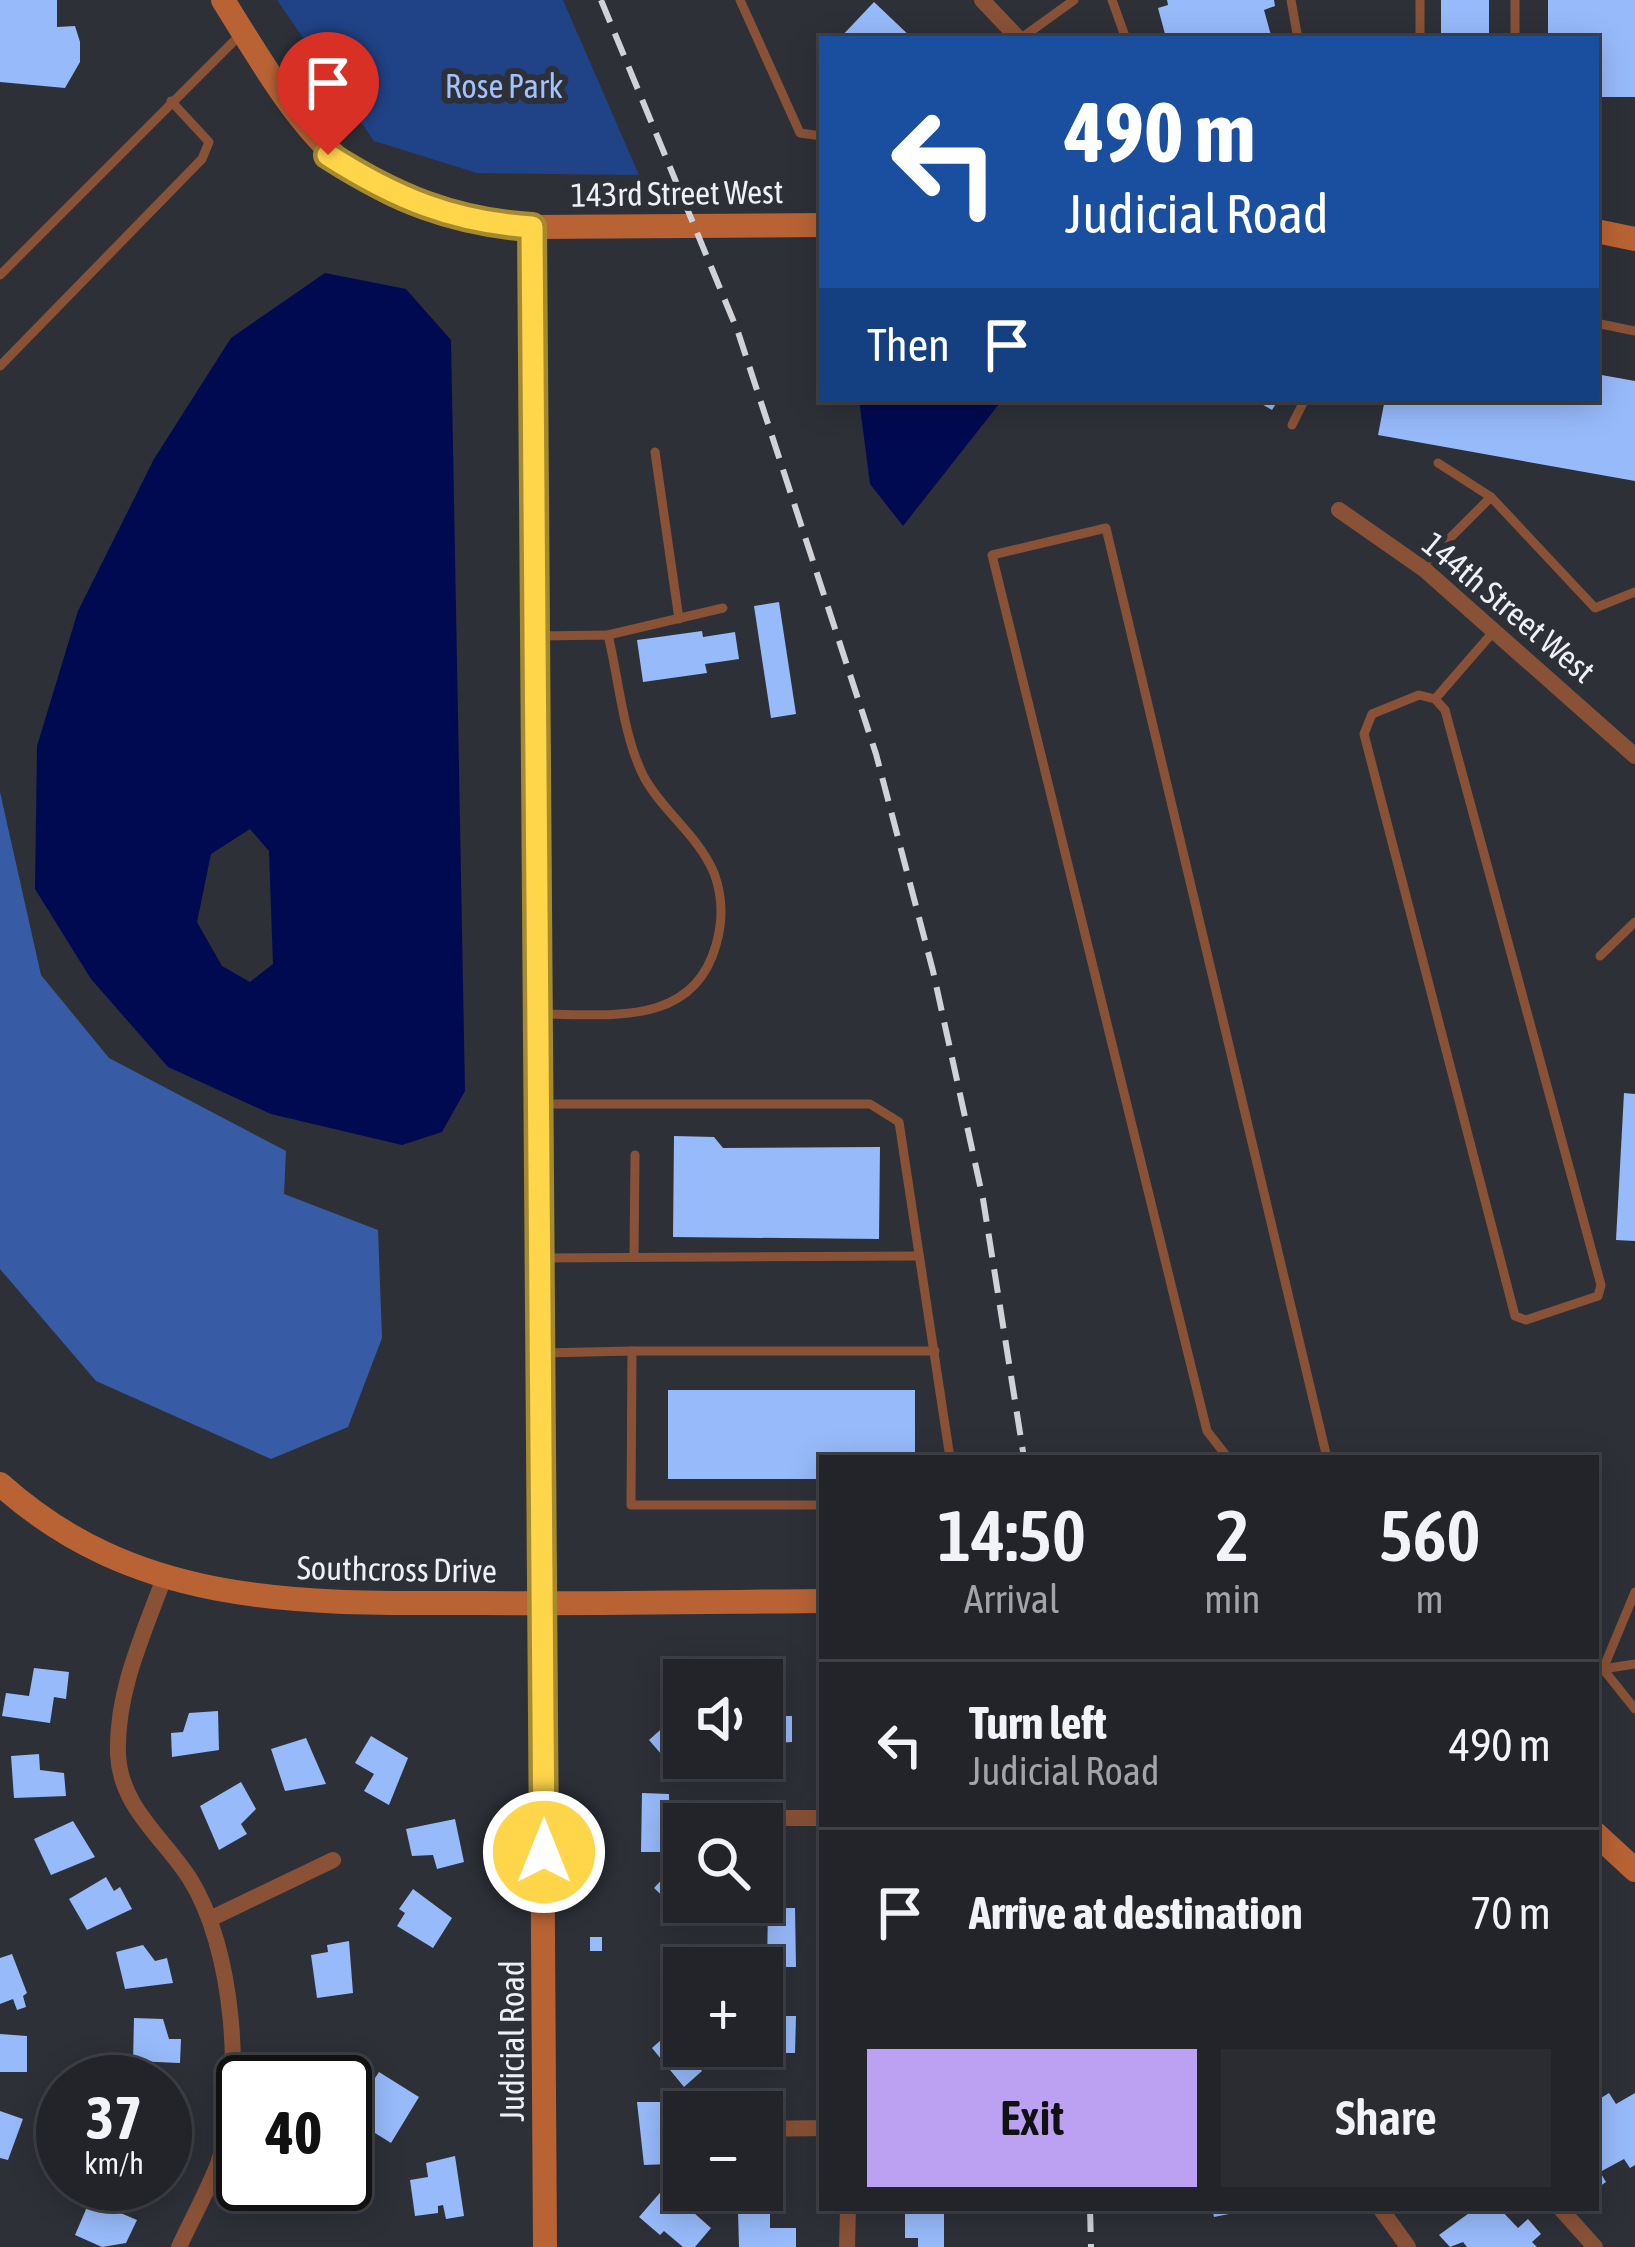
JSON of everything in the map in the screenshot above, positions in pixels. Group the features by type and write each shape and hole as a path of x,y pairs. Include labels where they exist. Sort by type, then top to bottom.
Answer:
{"street":[{"path":"223,0 286,102 328,155 389,194 455,219 532,227"},
{"path":"982,0 1016,36"},
{"name":"143rd Street West","path":"532,227 819,225"},
{"name":"Judicial Road","path":"532,227 545,2247"},
{"path":"1599,231 1633,234"},
{"name":"144th Street West","path":"1339,510 1421,567 1635,755"},
{"name":"Southcross Drive","path":"0,1484 34,1514 94,1550 164,1578 288,1603 819,1600"},
{"path":"164,1578 121,1697 118,1759 136,1814 188,1876 212,1918 236,2035 233,2055"},
{"path":"783,1818 819,1818"},
{"path":"1599,1837 1635,1870"},
{"path":"212,1918 332,1861"},
{"path":"783,2129 819,2128"},
{"path":"179,2247 216,2168"},
{"path":"847,2247 848,2211"},
{"path":"1382,2211 1408,2247"},
{"path":"1563,2211 1595,2247"}],"lane":[{"path":"740,0 800,133 819,136"},
{"path":"1023,36 1074,0"},
{"path":"1112,0 1125,36"},
{"path":"1291,0 1297,36"},
{"path":"1420,0 1420,36"},
{"path":"1515,0 1515,36"},
{"path":"0,275 243,32"},
{"path":"0,366 202,159 209,142 204,132 171,100"},
{"path":"1599,323 1635,331"},
{"path":"1292,425 1304,402"},
{"path":"656,452 679,620"},
{"path":"1438,464 1491,497 1595,608 1635,592"},
{"path":"1421,567 1491,497"},
{"path":"1226,1455 1207,1431 992,555 1106,528 1326,1455"},
{"path":"536,636 608,635 723,608"},
{"path":"1435,699 1494,631"},
{"path":"539,1014 639,1013 670,1006 688,995 704,974 721,924 714,874 699,845 658,798 637,761 608,635"},
{"path":"1419,695 1435,699 1445,710 1601,1285 1598,1296 1526,1320 1515,1316 1364,734 1372,714 1419,695"},
{"path":"1600,956 1635,922"},
{"path":"540,1104 870,1104 899,1122 950,1455"},
{"path":"634,1156 634,1257"},
{"path":"541,1258 919,1256"},
{"path":"632,1351 631,1505 819,1505"},
{"path":"542,1353 935,1351"},
{"path":"1604,1669 1635,1592"},
{"path":"1604,1669 1635,1664"},
{"path":"1604,1669 1635,1709"}],"green space":[{"name":"Rose Park","path":"277,0 563,0 639,175 477,173 374,141"}],"shaded area":[{"path":"325,273 406,289 451,340 465,1091 442,1132 402,1145 271,1114 168,1067 91,979 35,889 37,746 78,611 154,459 231,338","holes":["250,829 269,851 273,964 250,982 222,966 197,922 211,854"]},
{"path":"859,402 1001,402 903,526 870,484"},
{"path":"0,792 41,975 109,1058 286,1151 284,1194 378,1230 382,1338 348,1427 271,1459 96,1381 0,1269"}],"building":[{"path":"0,0 57,0 57,27 75,26 80,42 80,62 65,88 0,82"},
{"path":"1167,0 1274,0 1275,6 1264,10 1271,36 1165,34 1158,8 1168,5"},
{"path":"1441,0 1489,0 1489,36 1441,36"},
{"path":"1548,0 1635,0 1635,97 1599,97 1599,36 1548,36"},
{"path":"874,2 910,36 842,36"},
{"path":"1599,375 1635,381 1635,481 1378,435 1384,402 1599,402"},
{"path":"779,602 796,714 771,718 754,606"},
{"path":"702,631 703,637 735,632 739,659 705,664 707,673 643,682 637,640"},
{"path":"1624,1093 1635,1094 1635,1241 1616,1240"},
{"path":"674,1136 714,1137 723,1148 880,1147 879,1239 673,1237"},
{"path":"668,1390 915,1390 915,1455 819,1455 819,1479 668,1479"},
{"path":"34,1668 69,1672 66,1699 54,1697 50,1723 2,1716 6,1693 29,1696"},
{"path":"218,1711 219,1750 172,1757 171,1733 183,1732 189,1713"},
{"path":"783,1716 792,1716 792,1742 783,1743"},
{"path":"663,1727 663,1756 649,1740"},
{"path":"371,1736 408,1758 389,1805 364,1791 374,1774 355,1763"},
{"path":"306,1738 326,1784 285,1791 271,1749"},
{"path":"39,1754 40,1770 64,1773 66,1796 14,1798 11,1756"},
{"path":"241,1782 256,1809 241,1824 247,1834 219,1850 200,1806"},
{"path":"642,1793 669,1794 669,1803 663,1803 663,1852 641,1852"},
{"path":"455,1819 464,1862 437,1869 433,1855 412,1856 406,1829"},
{"path":"73,1821 95,1857 51,1875 34,1839"},
{"path":"106,1877 114,1891 120,1887 132,1909 87,1930 69,1899"},
{"path":"413,1889 452,1918 433,1948 397,1926 405,1913 399,1909"},
{"path":"783,1908 795,1908 796,1967 783,1967 783,1947 767,1947 768,1923 783,1923"},
{"path":"590,1937 602,1937 602,1951 590,1951"},
{"path":"349,1941 353,1993 317,1998 311,1955 328,1952 327,1945"},
{"path":"143,1945 155,1961 167,1958 173,1983 125,1989 116,1952"},
{"path":"12,1954 27,1993 23,1996 26,2007 17,2010 13,1999 0,2004 0,1958"},
{"path":"783,2016 796,2016 795,2053 783,2053"},
{"path":"134,2018 163,2019 169,2039 181,2039 180,2055 133,2055"},
{"path":"0,2034 27,2036 27,2072 0,2072"},
{"path":"663,2038 663,2061 652,2048"},
{"path":"668,2067 702,2071 684,2087"},
{"path":"379,2072 419,2097 391,2143 372,2131 372,2082"},
{"path":"1609,2093 1616,2104 1635,2093 1635,2165 1630,2168 1624,2159 1600,2172 1606,2182 1599,2187 1599,2099"},
{"path":"637,2102 663,2102 663,2164 644,2165"},
{"path":"0,2111 23,2119 8,2160 0,2158"},
{"path":"455,2156 464,2216 446,2219 443,2205 438,2206 438,2213 415,2216 410,2180 428,2177 426,2163"},
{"path":"663,2189 663,2211 692,2211 711,2228 695,2247 683,2247 639,2217"},
{"path":"85,2211 116,2211 137,2220 126,2243 102,2247 75,2235"},
{"path":"738,2211 770,2211 770,2228 796,2228 796,2247 739,2247"},
{"path":"905,2211 944,2211 944,2247 918,2247 918,2238 905,2238"},
{"path":"1472,2211 1502,2211 1518,2228 1528,2219 1541,2234 1532,2242 1537,2247 1467,2247 1463,2242 1450,2247 1439,2235"}],"railway":[{"path":"601,0 738,332 876,754 933,971 983,1199 1024,1455"},
{"path":"1090,2211 1091,2247"}],"route":[{"path":"328,155 389,194 455,219 532,227 544,1852"}]}
